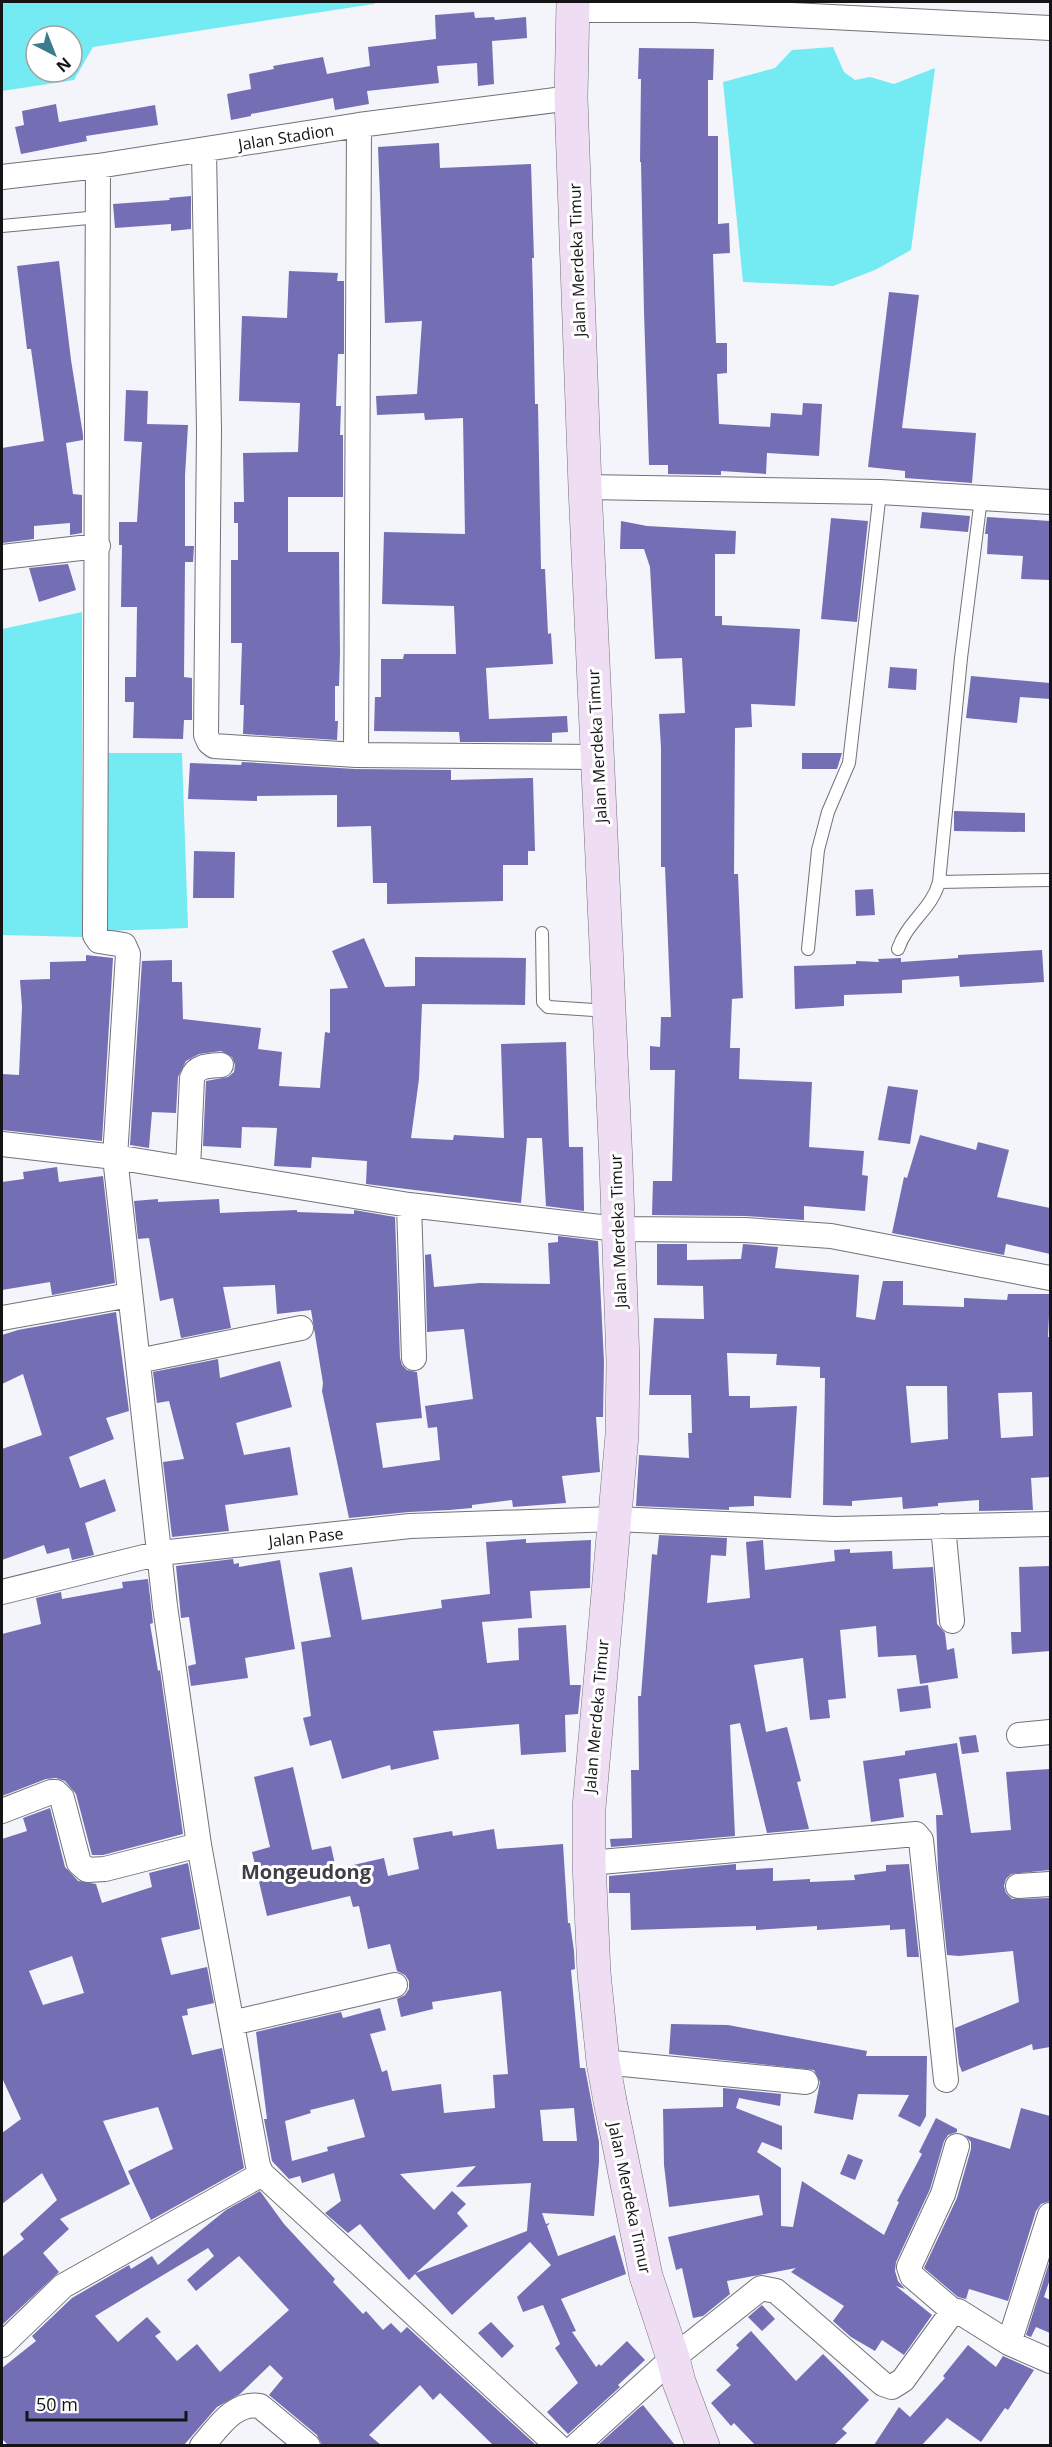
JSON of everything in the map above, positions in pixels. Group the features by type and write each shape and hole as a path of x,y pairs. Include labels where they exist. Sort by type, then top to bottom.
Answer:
{"main road":[{"name":"Jalan Merdeka Timur","path":"573,6 571,98 585,487 610,1011 622,1362 622,1435 591,1774 589,1863 594,1972 603,2062 620,2156 646,2276 673,2358 678,2382 703,2445"}],"street":[{"path":"573,6 1050,28"},
{"name":"Jalan Stadion","path":"2,177 204,151 359,125 571,98"},
{"path":"356,754 359,125"},
{"path":"204,151 209,430 206,735 209,741 214,746 356,754 597,757"},
{"path":"98,166 95,935 99,940 124,945 128,954 115,1157 165,1606 199,1845 258,2166 262,2174 558,2445"},
{"path":"585,487 880,492 1050,502"},
{"path":"2,558 98,546"},
{"path":"188,1169 193,1073 200,1067 221,1065"},
{"path":"2,1144 115,1157 409,1205 618,1229 745,1230 831,1236 1050,1278"},
{"path":"409,1205 414,1358"},
{"path":"2,1318 130,1295"},
{"path":"138,1361 302,1328"},
{"name":"Jalan Pase","path":"2,1592 160,1553 410,1526 615,1519 835,1529 1050,1524"},
{"path":"943,1526 952,1621"},
{"path":"1019,1735 1050,1732"},
{"path":"2,1811 56,1792 62,1798 79,1863 87,1870 105,1869 199,1845"},
{"path":"589,1863 916,1834 921,1840 946,2080"},
{"path":"1018,1886 1050,1884"},
{"path":"232,2023 395,1985"},
{"path":"603,2062 806,2082"},
{"path":"957,2146 943,2194 909,2267 912,2276 953,2311 958,2311 1009,2343 1050,2361"},
{"path":"2,2345 63,2286 262,2174"},
{"path":"1009,2343 1050,2215"},
{"path":"576,2445 673,2358 754,2292 768,2288 776,2290 883,2384 892,2386 903,2380 953,2311"},
{"path":"202,2445 235,2410 252,2405 260,2406 293,2441"}],"lane":[{"path":"2,226 99,217"},
{"path":"808,949 818,850 828,812 849,763 880,492"},
{"path":"898,949 903,934 935,895 939,882 961,658 981,498"},
{"path":"939,882 1050,880"},
{"path":"542,933 543,1002 548,1007 610,1011"}],"water":[{"path":"2,2 377,2 93,47 84,63 84,24 24,24 24,84 48,84 2,91"},
{"path":"833,47 844,72 855,80 870,77 894,84 935,68 911,250 875,270 833,286 743,282 723,82 775,68 792,50"},
{"path":"82,612 82,937 2,935 2,629"},
{"path":"107,753 182,753 188,928 105,931"}],"building":[{"path":"474,12 475,18 494,17 495,20 526,17 527,38 492,41 494,84 478,86 477,63 437,66 439,83 367,91 369,104 335,110 333,98 231,120 227,94 251,89 249,74 274,69 273,66 323,57 327,74 370,66 368,47 436,39 435,15"},
{"path":"639,48 714,49 713,80 708,80 708,136 718,136 718,224 729,223 730,253 713,254 716,343 727,343 727,373 717,374 719,424 770,427 771,413 802,415 803,403 822,404 819,456 767,453 766,474 721,471 721,475 668,474 668,465 649,465"},
{"path":"56,104 59,122 155,105 158,125 86,136 87,141 21,154 15,127 24,125 22,111"},
{"path":"439,143 440,168 531,164 535,404 538,404 541,569 545,569 548,634 551,633 553,664 486,668 489,719 567,716 568,732 552,733 552,742 460,742 459,732 374,731 375,697 381,697 381,659 403,659 404,654 456,654 454,606 382,604 384,532 465,534 463,418 425,420 424,413 377,415 376,396 417,394 422,321 385,323 378,147"},
{"path":"191,196 191,229 171,231 171,224 115,228 113,204 170,200 169,198"},
{"path":"59,261 83,435 83,440 66,443 73,494 82,495 82,533 70,535 70,523 34,526 34,539 2,543 2,448 44,441 31,349 27,349 17,266"},
{"path":"289,271 338,273 337,281 344,281 344,354 338,354 336,406 341,406 343,497 288,497 288,552 339,552 340,654 339,686 335,686 337,740 243,734 244,705 240,705 242,643 231,643 231,560 238,560 238,523 234,523 234,502 244,502 243,453 298,452 300,403 239,401 242,316 287,318"},
{"path":"889,292 919,295 902,428 976,433 972,483 905,478 905,471 868,467"},
{"path":"126,390 148,391 147,424 188,425 185,546 194,546 193,562 185,562 184,677 192,678 192,720 184,720 183,739 133,738 134,702 125,702 125,677 136,677 137,607 121,607 122,545 119,545 119,522 137,522 142,442 124,441"},
{"path":"922,512 970,516 968,532 920,528"},
{"path":"987,517 1050,521 1050,580 1021,579 1023,556 987,554 988,534 985,534"},
{"path":"831,518 868,521 857,622 821,619"},
{"path":"621,521 647,526 736,531 735,554 715,554 715,616 722,616 722,625 800,629 795,706 751,704 752,727 735,728 734,874 738,874 743,998 732,999 730,1048 740,1048 739,1079 812,1082 809,1147 864,1151 862,1175 868,1176 865,1211 804,1206 804,1220 745,1216 652,1215 653,1181 672,1181 675,1070 650,1070 650,1046 660,1047 661,1017 671,1017 665,867 661,867 659,714 685,713 682,658 655,659 650,567 644,549 620,549"},
{"path":"68,564 76,590 39,602 29,568"},
{"path":"890,667 917,669 916,690 888,688"},
{"path":"971,676 1050,683 1050,699 1020,697 1017,723 966,718"},
{"path":"802,753 842,753 837,769 802,769"},
{"path":"242,762 355,769 451,770 451,780 533,778 535,851 528,851 528,865 503,865 503,901 387,904 387,883 373,883 371,826 337,827 337,795 257,796 257,801 188,799 190,763 241,765"},
{"path":"954,811 1025,813 1025,832 954,831"},
{"path":"194,851 235,852 234,898 193,898"},
{"path":"873,889 875,915 856,916 855,890"},
{"path":"364,938 385,987 415,986 415,957 526,958 525,1005 422,1004 419,1079 411,1138 453,1140 454,1135 504,1138 501,1044 566,1042 569,1147 583,1147 584,1211 546,1206 542,1138 527,1138 521,1203 366,1184 367,1161 312,1157 311,1168 274,1166 277,1128 242,1127 241,1148 203,1146 206,1081 228,1077 234,1072 235,1065 232,1057 221,1051 199,1054 186,1061 178,1077 176,1113 152,1112 149,1148 130,1145 142,961 172,960 172,982 182,982 183,1019 261,1028 258,1049 282,1052 279,1086 320,1088 325,1032 330,1033 330,989 348,988 332,951"},
{"path":"1042,950 1044,982 960,987 959,976 902,980 902,993 844,995 844,1006 795,1009 794,966 856,964 856,961 879,962 878,959 901,958 901,962 958,958 958,955"},
{"path":"86,955 113,958 102,1141 2,1130 2,1074 19,1075 22,1007 20,980 50,979 50,962 86,961"},
{"path":"888,1086 918,1090 910,1144 878,1140"},
{"path":"920,1135 976,1150 978,1142 1009,1150 997,1197 1050,1208 1050,1254 1006,1244 1004,1255 892,1233 904,1177 907,1178"},
{"path":"57,1167 59,1182 103,1176 115,1283 52,1295 50,1282 2,1290 2,1182 24,1179 23,1172"},
{"path":"158,1199 158,1202 219,1199 220,1213 297,1210 297,1212 354,1214 354,1210 395,1217 400,1358 407,1370 417,1372 422,1418 376,1423 383,1468 440,1460 437,1427 428,1428 425,1406 473,1399 464,1329 427,1332 425,1255 431,1254 434,1287 480,1283 550,1284 548,1243 558,1242 558,1236 598,1241 604,1362 603,1417 596,1417 600,1472 562,1476 566,1503 513,1507 512,1500 472,1505 472,1508 349,1518 322,1391 323,1383 311,1310 277,1314 275,1285 223,1287 231,1328 181,1338 173,1298 160,1301 149,1238 138,1239 134,1201"},
{"path":"657,1244 687,1244 687,1260 741,1259 743,1244 778,1247 775,1268 859,1275 856,1317 875,1320 883,1281 903,1281 903,1305 964,1307 964,1298 1007,1300 1008,1294 1050,1294 1048,1337 1050,1337 1050,1477 1031,1478 1033,1510 979,1511 979,1500 938,1503 938,1506 903,1509 902,1497 852,1501 852,1506 823,1505 825,1378 820,1378 820,1367 776,1365 777,1354 727,1353 729,1396 750,1396 750,1408 797,1406 791,1498 754,1496 754,1506 729,1507 729,1510 636,1506 639,1455 689,1458 688,1433 692,1433 691,1395 649,1395 654,1318 704,1319 703,1286 657,1285","holes":["906,1386 947,1386 948,1439 911,1443","1032,1392 1033,1436 1001,1438 998,1393"]},
{"path":"116,1312 129,1411 106,1418 114,1439 69,1457 80,1488 105,1479 116,1511 85,1523 94,1555 72,1560 69,1548 47,1554 44,1545 2,1560 2,1449 42,1435 23,1374 2,1384 2,1335"},
{"path":"218,1359 220,1378 280,1361 292,1407 236,1423 244,1455 290,1447 298,1495 225,1505 229,1531 172,1537 163,1462 184,1459 169,1401 157,1403 153,1372"},
{"path":"659,1535 727,1538 726,1556 711,1555 707,1603 750,1598 746,1542 763,1540 765,1570 835,1561 834,1550 850,1549 850,1553 892,1551 893,1569 933,1567 937,1624 945,1633 947,1650 954,1648 958,1678 920,1684 916,1655 878,1657 876,1626 840,1630 846,1698 828,1700 830,1718 810,1720 803,1658 754,1665 766,1732 787,1727 801,1781 797,1782 809,1829 767,1833 740,1723 730,1725 735,1836 611,1847 610,1839 632,1838 631,1770 639,1770 638,1696 641,1696 652,1554 657,1555"},
{"path":"526,1539 526,1543 591,1540 590,1588 530,1591 532,1618 482,1622 487,1663 519,1660 518,1628 566,1625 570,1685 581,1685 578,1714 565,1715 566,1752 521,1755 519,1724 433,1731 439,1759 391,1770 390,1765 342,1779 331,1740 310,1746 303,1718 311,1716 301,1642 331,1637 319,1573 352,1567 362,1620 442,1608 441,1600 490,1594 486,1542"},
{"path":"233,1559 234,1564 239,1563 239,1567 280,1560 295,1649 245,1658 248,1678 191,1686 188,1666 196,1664 189,1617 181,1618 176,1566"},
{"path":"1050,1566 1050,1651 1012,1654 1011,1632 1021,1632 1019,1567"},
{"path":"148,1579 153,1623 150,1624 158,1671 160,1670 183,1834 103,1855 92,1855 76,1794 65,1781 56,1778 46,1779 2,1796 2,1634 41,1624 36,1598 61,1592 62,1599 123,1588 122,1582"},
{"path":"928,1685 931,1708 900,1712 897,1689"},
{"path":"976,1735 979,1752 962,1754 959,1737"},
{"path":"957,1743 971,1833 1011,1830 1006,1772 1050,1769 1050,1870 1011,1874 1004,1886 1006,1893 1012,1899 1050,1898 1050,2047 1033,2050 1032,2044 962,2072 955,2028 1019,2002 1013,1951 947,1955 938,1869 936,1815 943,1815 936,1773 899,1779 904,1817 871,1822 863,1761 905,1755 905,1751"},
{"path":"293,1767 312,1850 331,1846 336,1869 384,1858 388,1876 419,1869 413,1838 452,1831 453,1836 494,1829 497,1849 563,1844 568,1923 570,1923 574,1951 575,1969 571,1970 580,2068 585,2068 599,2142 599,2162 594,2216 542,2213 546,2224 550,2223 547,2226 558,2256 615,2235 626,2274 561,2299 576,2331 572,2332 596,2367 599,2364 601,2366 627,2341 645,2360 618,2385 620,2387 568,2434 547,2412 578,2383 555,2348 560,2344 543,2305 523,2312 517,2297 551,2265 530,2242 452,2315 415,2274 409,2280 360,2224 348,2233 325,2213 341,2201 334,2173 302,2183 300,2176 289,2179 272,2161 264,2119 267,2119 256,2032 341,2012 343,2018 380,2008 386,2030 370,2034 382,2072 387,2070 392,2091 441,2084 444,2113 495,2108 493,2075 508,2074 501,1991 432,2002 433,2009 401,2017 397,1999 405,1995 409,1989 409,1981 405,1975 397,1971 390,1944 368,1949 359,1906 353,1907 350,1896 267,1916 252,1852 270,1847 254,1777","holes":["354,2099 365,2137 327,2147 328,2151 292,2161 285,2121 311,2113 310,2110","574,2108 577,2141 543,2141 540,2110","476,2166 456,2187 531,2183 527,2231 416,2273 468,2226 457,2213 466,2204 452,2191 434,2210 400,2174"]},
{"path":"50,1808 65,1867 78,1881 96,1884 102,1903 152,1887 149,1873 188,1863 200,1929 161,1938 171,1975 207,1967 214,2003 187,2009 188,2015 182,2016 192,2055 222,2048 244,2168 151,2220 128,2171 173,2149 158,2107 103,2121 130,2184 60,2219 69,2229 43,2253 59,2272 2,2325 2,2257 24,2239 20,2234 57,2200 42,2173 2,2204 2,2133 21,2119 2,2078 2,1839 27,1831 23,1818","holes":["72,1956 84,1993 43,2005 29,1971"]},
{"path":"736,1864 736,1870 773,1868 773,1881 810,1879 810,1882 855,1880 854,1875 886,1871 886,1865 909,1864 919,1957 907,1957 905,1929 890,1930 890,1925 817,1930 817,1926 756,1930 756,1926 631,1930 630,1893 609,1893 609,1876"},
{"path":"671,2024 728,2025 867,2051 866,2056 927,2056 926,2116 920,2127 898,2116 909,2095 858,2094 853,2120 814,2113 820,2082 814,2070 669,2054"},
{"path":"723,2088 781,2094 780,2106 739,2098 736,2108 782,2126 782,2150 762,2142 757,2152 781,2168 781,2226 793,2227 802,2181 884,2235 899,2202 897,2201 922,2154 919,2152 936,2118 957,2129 957,2132 948,2135 944,2141 930,2189 896,2262 895,2271 898,2281 905,2289 896,2286 932,2315 904,2355 882,2340 875,2351 851,2337 833,2321 844,2306 791,2272 796,2268 727,2281 730,2294 703,2316 693,2318 682,2268 676,2270 668,2237 763,2215 759,2195 669,2207 664,2165 663,2109 723,2107"},
{"path":"1021,2108 1050,2116 1050,2201 1041,2204 1036,2211 1008,2301 969,2289 966,2299 958,2297 924,2268 957,2198 971,2149 971,2142 965,2135 1010,2149"},
{"path":"848,2154 863,2160 855,2180 840,2174"},
{"path":"260,2191 284,2224 335,2279 333,2282 363,2314 366,2311 383,2330 391,2323 401,2333 407,2327 536,2445 493,2445 440,2393 433,2400 420,2385 369,2435 381,2445 322,2445 317,2435 269,2395 283,2378 270,2365 240,2394 217,2407 184,2445 8,2445 2,2439 2,2368 36,2341 32,2336 72,2298 129,2265 131,2269 152,2256 158,2265 226,2210","holes":["208,2248 214,2256 187,2280 196,2291 239,2256 289,2310 220,2372 197,2344 177,2361 155,2336 161,2332 147,2317 118,2342 95,2316"]},
{"path":"1050,2260 1050,2279 1044,2297 1050,2300 1050,2333 1036,2327 1031,2337 1026,2335"},
{"path":"762,2305 775,2319 762,2331 748,2317"},
{"path":"491,2322 514,2346 502,2358 478,2333"},
{"path":"751,2331 796,2381 823,2354 869,2400 842,2429 847,2433 834,2445 755,2445 734,2423 731,2426 711,2403 731,2385 716,2370 739,2348 736,2345"},
{"path":"968,2345 996,2367 1003,2356 1034,2370 1008,2410 1005,2408 981,2442 947,2418 922,2445 874,2445 899,2407 910,2417 945,2378 943,2376"},
{"path":"643,2405 675,2445 598,2445 639,2408"}],"district":[{"name":"Mongeudong","path":"306,1871"}]}
